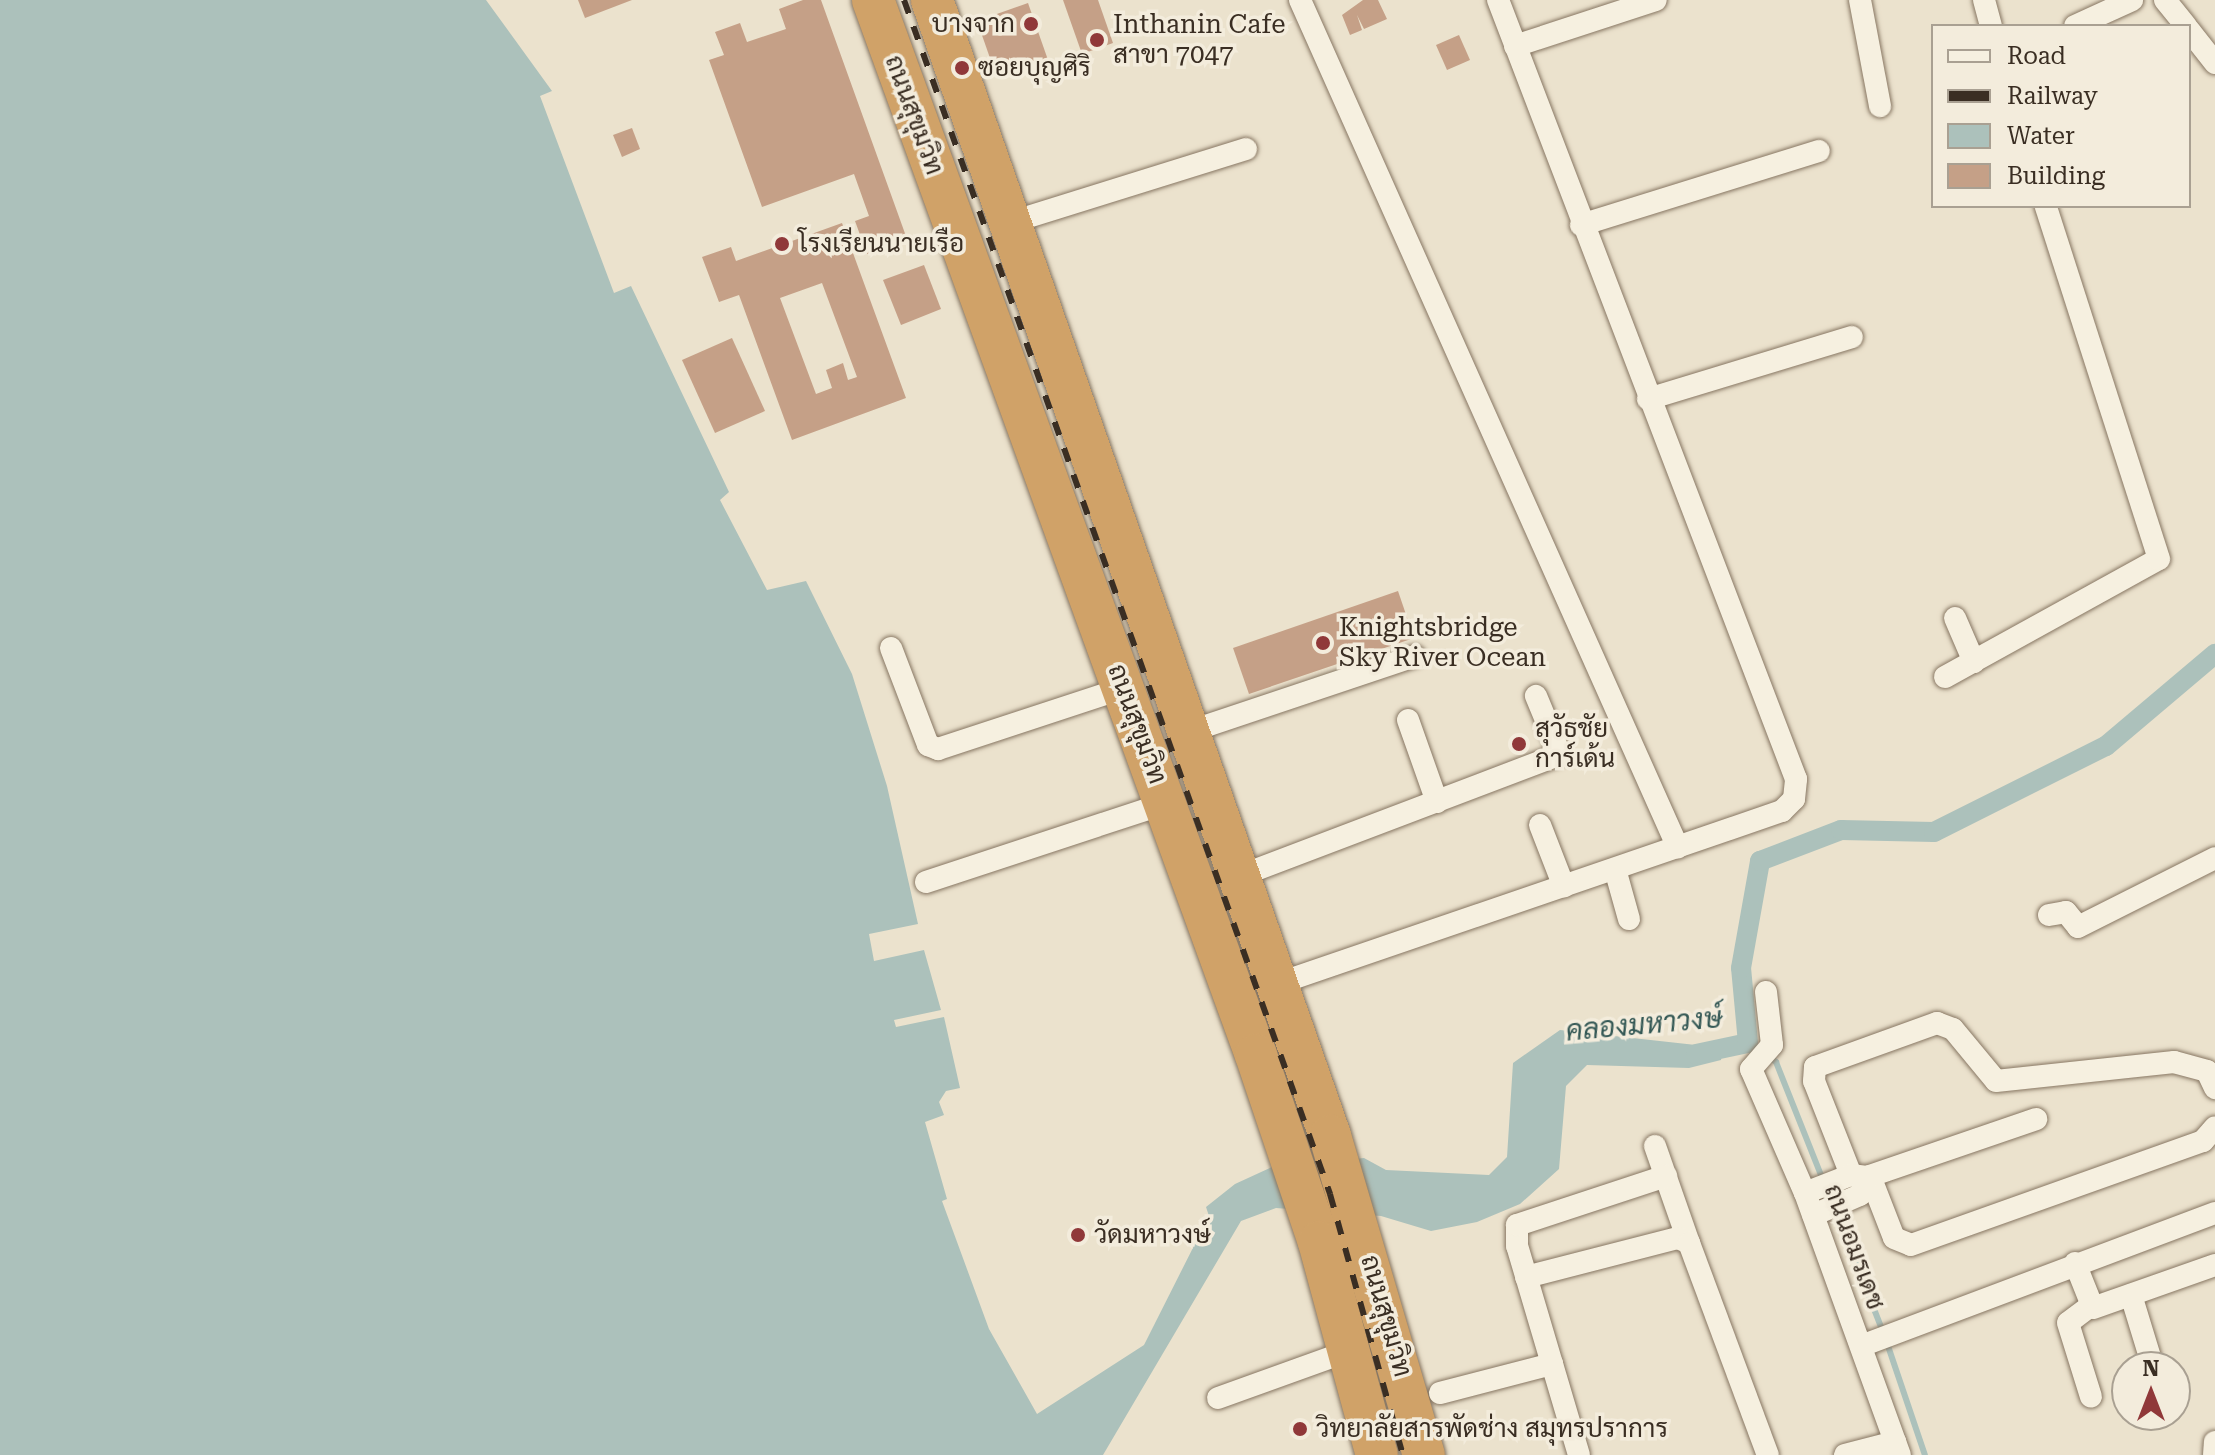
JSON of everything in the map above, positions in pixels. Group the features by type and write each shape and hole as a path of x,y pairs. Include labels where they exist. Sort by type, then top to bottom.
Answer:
{"highway":[{"name":"ถนนสุขุมวิท","path":"873,0 1256,1055 1348,1339 1377,1455"},
{"name":"ถนนสุขุมวิท","path":"932,0 1299,1051 1388,1325 1424,1455"},
{"path":"1068,534 1115,517"}],"street":[{"path":"1300,0 1678,848"},
{"path":"1274,985 1782,811 1794,799 1796,779 1581,225 1498,0"},
{"path":"1515,46 1656,0"},
{"path":"1860,0 1880,106"},
{"path":"1984,0 1990,24"},
{"path":"2079,24 2132,0"},
{"path":"2165,0 2188,24"},
{"path":"2197,33 2215,63"},
{"path":"1012,222 1246,149"},
{"path":"1581,225 1819,151"},
{"path":"1945,677 2159,559 2047,208"},
{"path":"1648,399 1852,337"},
{"path":"1955,618 1974,662"},
{"path":"891,648 928,745 938,749 1123,688"},
{"path":"1188,732 1415,656"},
{"path":"1237,877 1560,754 1536,696"},
{"path":"1408,720 1437,802"},
{"path":"926,882 1166,803"},
{"path":"1540,825 1564,887"},
{"path":"2049,915 2066,912 2078,927 2215,858"},
{"path":"1615,869 1629,919"},
{"name":"ถนนอมรเดช","path":"1766,992 1772,1045 1753,1060 1751,1069 1835,1191 1877,1340 1898,1448"},
{"path":"2215,1088 2207,1071 2174,1062 1996,1081 1953,1029 1937,1023 1815,1067 1814,1081 1835,1191 1894,1238 1911,1245 2203,1141 2215,1127"},
{"path":"1835,1191 2036,1119"},
{"path":"1655,1146 1768,1455"},
{"path":"1579,1455 1515,1231 1521,1221 1666,1176"},
{"path":"1877,1340 2075,1263 2215,1213"},
{"path":"1526,1277 1678,1238 1689,1243"},
{"path":"2075,1263 2089,1307"},
{"path":"2091,1397 2068,1323 2089,1307 2215,1265"},
{"path":"2131,1295 2148,1351"},
{"path":"1218,1398 1348,1339"},
{"path":"1440,1393 1552,1364"},
{"path":"2214,1455 2215,1442"},
{"path":"1845,1455 1898,1448"}],"water":[{"path":"0,0 486,0 552,91 540,96 614,293 631,286 729,492 720,500 767,590 806,581 852,674 887,786 918,924 869,934 874,961 924,950 941,1010 894,1020 896,1027 944,1017 960,1088 946,1091 939,1102 944,1115 925,1122 947,1199 942,1201 989,1329 1037,1414 1144,1345 1209,1216 1206,1207 1235,1184 1272,1167 1364,1158 1386,1170 1489,1175 1507,1157 1513,1063 1560,1030 1723,1048 1721,1060 1689,1068 1587,1065 1566,1086 1559,1169 1520,1204 1477,1222 1431,1231 1381,1216 1276,1208 1241,1221 1103,1455 0,1455"}],"building":[{"path":"578,0 632,0 585,18"},
{"path":"803,0 821,0 907,239 867,254 855,221 869,216 854,174 762,207 709,60 724,55 715,32 740,23 747,42 786,29 779,9"},
{"path":"1063,0 1098,0 1113,43 1082,54"},
{"path":"1363,0 1378,0 1387,19 1364,29 1357,15 1362,30 1350,35 1342,15"},
{"path":"1028,3 1048,60 997,78 977,21"},
{"path":"1459,35 1470,60 1447,70 1436,45"},
{"path":"632,128 640,149 622,157 613,135"},
{"path":"842,223 906,398 792,440 739,295 719,302 702,257 731,247 736,261","holes":["822,283 857,377 848,380 843,363 826,370 832,388 816,394 780,298"]},
{"path":"924,265 941,309 901,325 883,280"},
{"path":"732,338 765,411 715,433 682,360"},
{"name":"Knightsbridge Sky River Ocean","path":"1398,591 1414,638 1249,694 1233,648"}],"waterway":[{"name":"คลองมหาวงษ์","path":"1696,1054 1748,1043 1741,968 1760,861 1841,830 1934,832 2106,746 2215,654"},
{"path":"1748,1043 1776,1062 1823,1180"},
{"path":"1836,1212 1883,1332"},
{"path":"1887,1343 1925,1455"}],"railway":[{"path":"904,0 1330,1194 1403,1455"}],"place":[{"name":"บางจาก","path":"1031,24"},
{"name":"Inthanin Cafe สาขา 7047","path":"1097,40"},
{"name":"ซอยบุญศิริ","path":"962,68"},
{"name":"โรงเรียนนายเรือ","path":"782,244"},
{"name":"Knightsbridge Sky River Ocean","path":"1323,643"},
{"name":"สุวัธชัย การ์เด้น","path":"1519,744"},
{"name":"วัดมหาวงษ์","path":"1078,1235"},
{"name":"วิทยาลัยสารพัดช่าง สมุทรปราการ","path":"1300,1429"}]}
